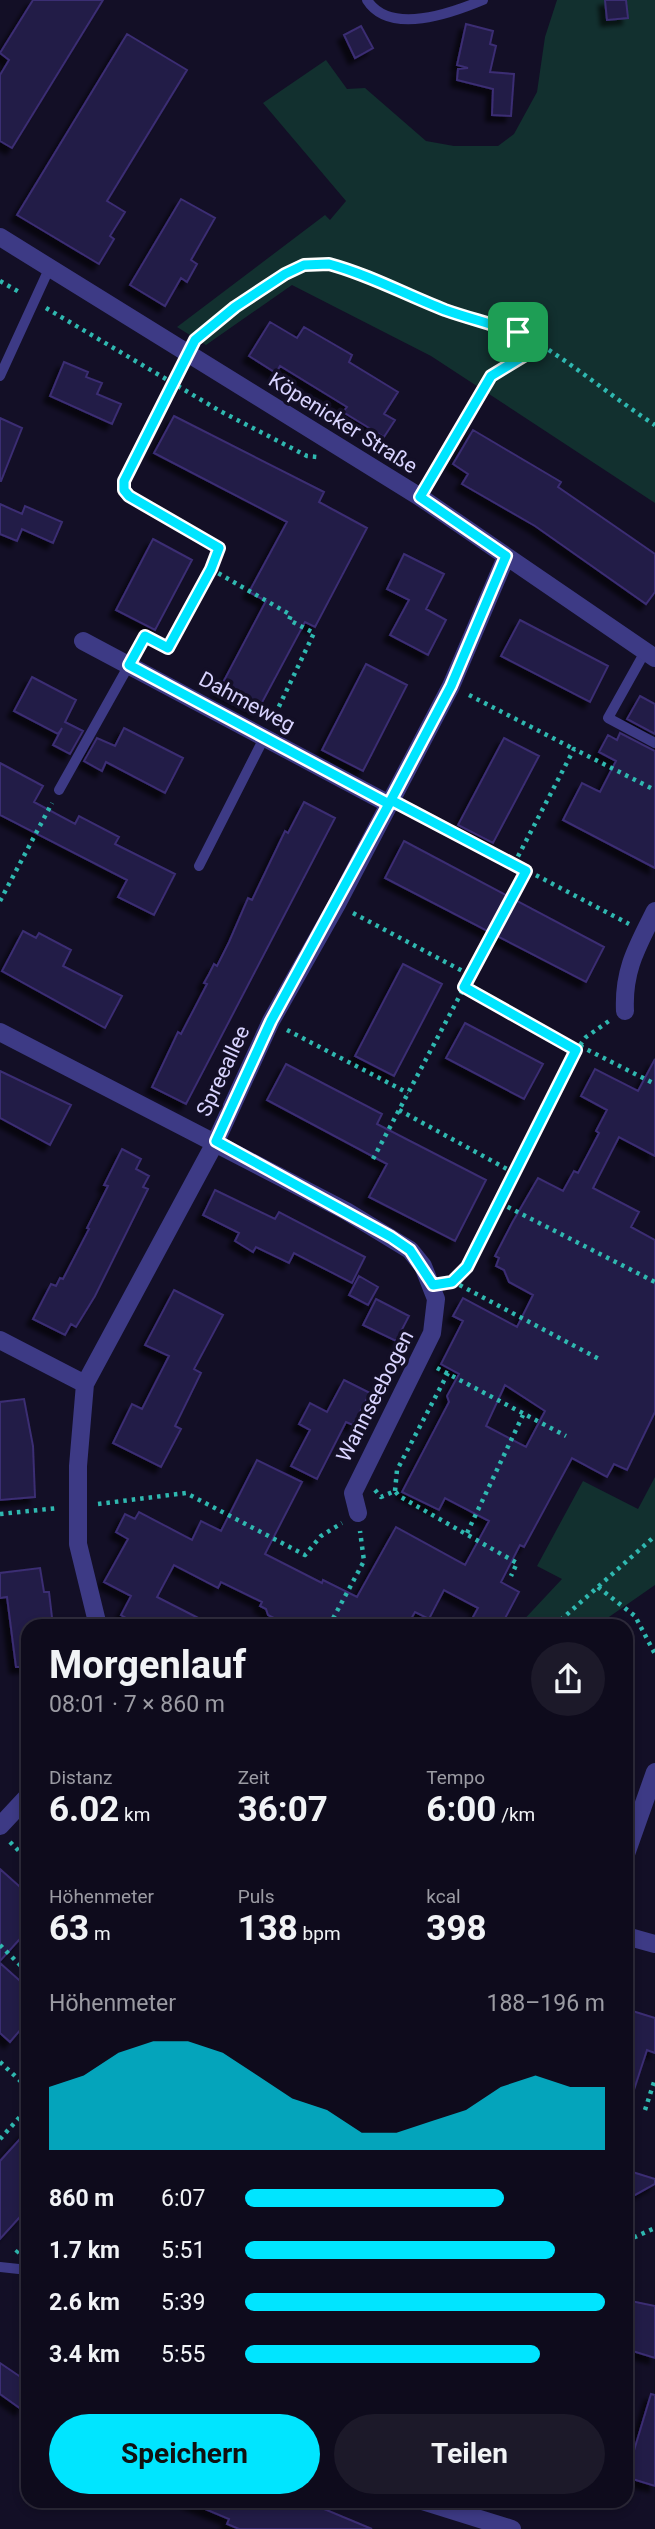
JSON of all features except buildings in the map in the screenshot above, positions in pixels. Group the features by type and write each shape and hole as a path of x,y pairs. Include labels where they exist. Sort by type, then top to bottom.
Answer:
{"street":[{"name":"Köpenicker Straße","path":"0,237 420,497 650,654"},
{"name":"Spreeallee","path":"96,1619 78,1544 77,1507 85,1384 216,1141 271,1021 337,904 451,686 506,556"},
{"name":"Dahmeweg","path":"83,641 390,802"},
{"path":"625,1011 624,984 629,964 655,911"},
{"name":"Wannseebogen","path":"0,1032 216,1141 410,1250 433,1285 436,1320 420,1360 353,1493 358,1513"},
{"path":"0,1340 85,1384"},
{"path":"633,1834 655,1772"},
{"path":"5,1834 21,1808"},
{"path":"633,1938 655,1944"},
{"path":"444,2508 512,2529"}],"lane":[{"path":"367,0 380,14 417,18 438,16 483,0"},
{"path":"0,376 50,269"},
{"path":"650,654 608,718 655,743"},
{"path":"59,790 129,665"},
{"path":"199,866 264,738"},
{"path":"0,2266 21,2269"}],"path":[{"path":"129,665 145,636 168,648 211,569 219,548 214,542 124,490 124,481 195,340 235,307 285,274 304,265 329,264 368,276 445,310 518,332 537,342 655,425"},
{"path":"0,281 173,384 307,456 320,457"},
{"path":"420,497 491,376 527,354 537,342"},
{"path":"211,569 291,615 289,620 314,634 264,738"},
{"path":"451,686 655,790"},
{"path":"514,864 574,749"},
{"path":"0,901 59,790"},
{"path":"390,802 644,932"},
{"path":"373,1159 526,871"},
{"path":"337,904 470,975"},
{"path":"464,987 578,1048 655,1084"},
{"path":"433,1285 452,1282 467,1267 578,1048 586,1037 625,1011"},
{"path":"271,1021 408,1093"},
{"path":"399,1110 516,1174"},
{"path":"500,1203 655,1282"},
{"path":"452,1282 599,1359"},
{"path":"420,1360 566,1436"},
{"path":"448,1373 397,1470 395,1491 398,1496 517,1563 510,1576"},
{"path":"467,1533 523,1415"},
{"path":"361,1474 381,1497 395,1491"},
{"path":"0,1514 186,1493 305,1555 321,1536 358,1513 364,1561 332,1619"},
{"path":"562,1619 655,1535"},
{"path":"597,1587 635,1616 655,1654"},
{"path":"5,1834 21,1852"},
{"path":"0,1945 21,1966"},
{"path":"0,2062 21,2082"},
{"path":"645,2110 655,2079"},
{"path":"0,2139 21,2116"},
{"path":"633,2238 655,2228"}],"green space":[{"path":"557,0 655,0 655,503 431,356 292,285 206,345 177,327 325,215 330,220 346,201 263,103 326,60 347,89 365,88 426,141 454,146 498,146 514,134 537,92 545,37"},
{"path":"655,1477 655,1585 606,1619 525,1619 562,1579 537,1566 583,1481 638,1509"}],"route":[{"path":"329,264 346,269 445,310 518,332 537,342 527,354 491,376 420,497 506,556 451,686 391,800 526,871 482,948 464,987 576,1050 467,1267 452,1282 433,1285 410,1250 391,1237 216,1141 271,1021 389,804 129,665 145,636 168,648 211,569 219,548 214,542 129,496 124,490 124,481 195,340 235,307 285,274 304,265 329,264"}]}
